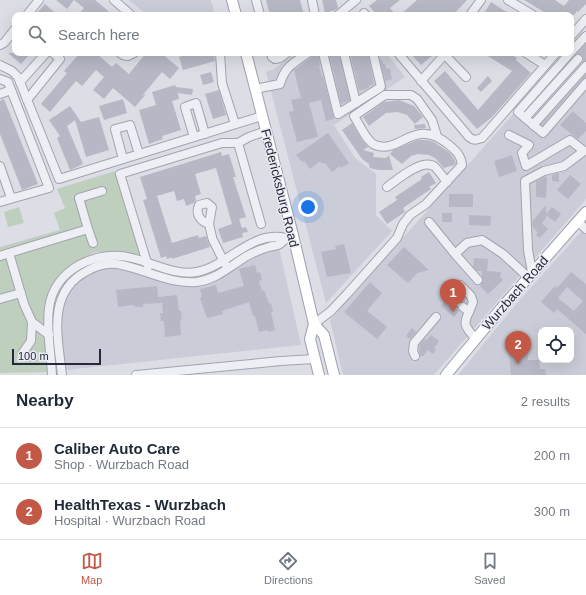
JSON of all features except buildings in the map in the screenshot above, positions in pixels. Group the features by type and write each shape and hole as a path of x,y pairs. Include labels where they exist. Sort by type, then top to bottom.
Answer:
{"main road":[{"path":"232,0 235,12"},
{"name":"Fredericksburg Road","path":"247,56 266,131 289,236 314,324 324,335 333,372"},
{"name":"Wurzbach Road","path":"446,375 530,274 583,218"},
{"name":"Fredericksburg Road","path":"314,324 310,339 319,375"},
{"path":"314,359 325,362 333,372"}],"street":[{"path":"29,12 39,0"},
{"path":"114,0 128,12"},
{"path":"256,0 259,12"},
{"path":"312,0 314,12"},
{"path":"342,12 356,0"},
{"path":"472,12 480,0"},
{"path":"508,0 528,12"},
{"path":"574,33 586,19"},
{"path":"0,45 4,43 12,33"},
{"path":"574,50 585,39"},
{"path":"20,82 43,56"},
{"path":"27,100 60,59 56,56"},
{"path":"220,56 222,83 233,125"},
{"path":"272,56 275,59 283,56"},
{"path":"255,89 280,84 282,76 288,68 304,56"},
{"path":"324,56 338,114 381,87 374,56"},
{"path":"345,56 356,102"},
{"path":"400,56 472,140 482,138 553,56"},
{"path":"421,81 442,56"},
{"path":"446,56 466,77"},
{"path":"531,56 545,65"},
{"path":"568,56 518,112 543,133 586,84"},
{"path":"533,125 586,66 574,56"},
{"path":"525,118 578,59"},
{"path":"0,65 15,74 20,82 59,179 262,116"},
{"path":"0,79 8,82 49,188 0,202"},
{"path":"0,94 11,90"},
{"path":"314,324 331,311 392,244 397,238 403,224 410,215 426,204 462,165 462,160 458,153 437,136 424,134 417,135 386,147 376,145 370,142 354,116 385,95 411,95 417,99 432,120 437,136"},
{"path":"194,137 185,107 196,104 205,134"},
{"path":"123,159 114,129 130,125 139,154"},
{"path":"151,274 120,174 222,143 238,143 266,131"},
{"path":"509,135 528,145 522,153 526,166 570,140 584,151 564,166 544,171 525,181 530,274"},
{"path":"238,143 261,224"},
{"path":"387,187 417,167 424,165 431,165 435,167 447,182"},
{"path":"0,166 11,198"},
{"path":"92,243 79,198 102,191"},
{"path":"583,218 586,229"},
{"path":"429,222 478,280"},
{"path":"209,224 213,238 228,268"},
{"path":"0,256 88,229"},
{"path":"52,375 49,335 51,301 62,279 70,270 96,258 110,256 132,258 187,273 204,270 242,248 264,238 289,236"},
{"path":"62,375 57,316 59,305 69,284 88,270 102,265 115,264 128,266 175,281 196,282 214,277 247,256 267,248 280,245 289,236"},
{"path":"264,238 267,248"},
{"path":"455,254 467,243 482,240 530,274"},
{"path":"9,253 21,293 32,322 31,341 22,354"},
{"path":"84,263 88,270"},
{"path":"0,299 21,293"},
{"path":"460,305 466,318 466,329 476,339"},
{"path":"32,322 42,320 49,316"},
{"path":"415,356 413,351 414,343 436,316"},
{"path":"32,322 49,335"},
{"path":"136,375 182,373 314,359"}],"shaded area":[{"path":"129,0 211,0 214,12 143,12"},
{"path":"586,32 586,199 434,375 343,375 330,320 565,56 574,56 574,46"},
{"path":"293,56 388,56 405,77 334,125 355,158 376,174 376,215 392,231 326,303 266,72 274,69"},
{"path":"586,226 586,375 458,375 517,303"},
{"path":"279,248 301,345 65,370 60,316 64,300 71,288 80,278 95,270 107,267 119,267 197,285 261,253"}],"green space":[{"path":"115,171 140,255 120,252 95,252 71,264 50,288 44,306 49,372 0,373 0,247 60,230 54,213 65,208 57,189"},
{"path":"19,207 24,223 8,227 4,212"}],"place":[{"name":"Caliber Auto Care","path":"453,312"},
{"name":"HealthTexas - Wurzbach","path":"518,364"}]}
